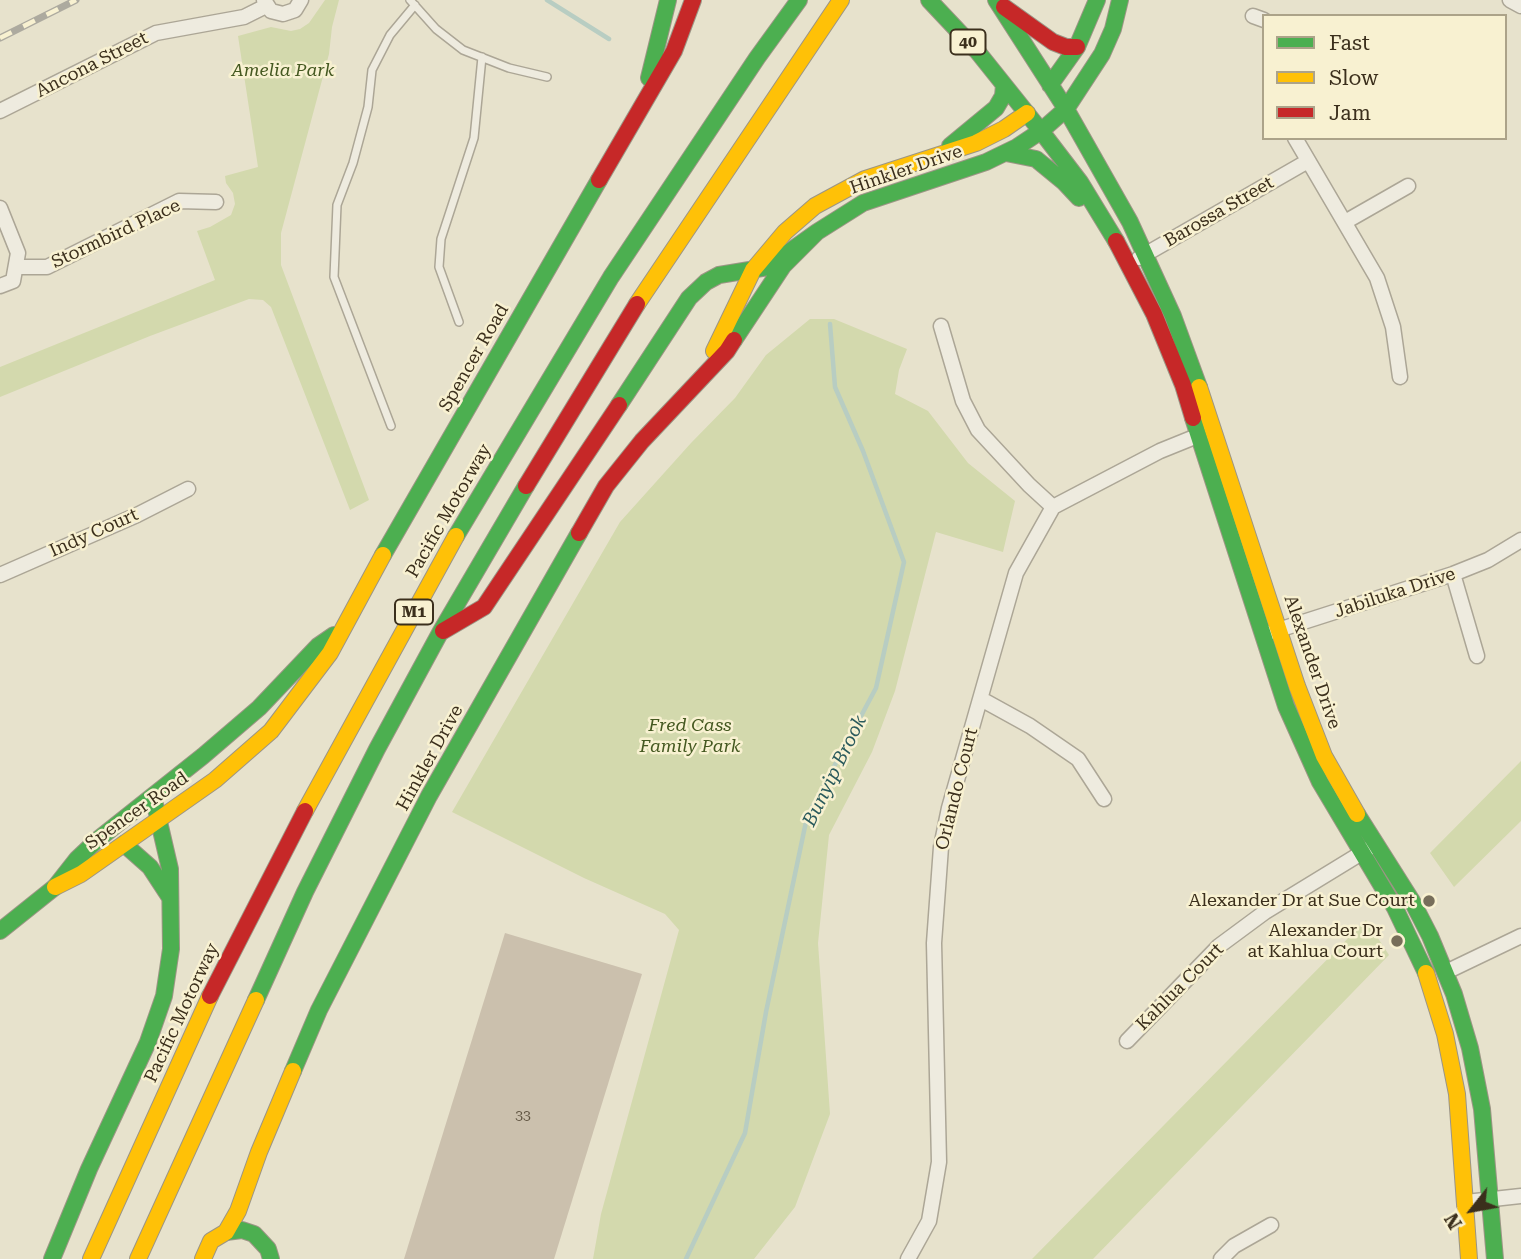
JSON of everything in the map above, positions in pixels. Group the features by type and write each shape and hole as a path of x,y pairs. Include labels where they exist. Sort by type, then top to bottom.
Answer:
{"main road":[{"name":"Spencer Road","path":"641,106 668,0"},
{"name":"Spencer Road","path":"0,931 55,887 81,874 215,780 271,731 309,683 330,653 679,43 693,0"},
{"name":"Pacific Motorway","path":"91,1259 207,1002 331,761 459,530 611,277 757,58 799,0"},
{"name":"M1","path":"138,1259 305,892 377,749 441,631 553,440 657,271 841,0"},
{"name":"40","path":"929,0 977,51 1004,85 1038,100"},
{"name":"Hinkler Drive","path":"698,380 753,270 785,232 825,199 865,179 934,158 988,137 1038,100 1077,47 1097,0"},
{"name":"Hinkler Drive","path":"203,1259 211,1241 226,1231 248,1186 258,1152 319,1010 429,796 606,486 642,441 732,344 783,266 817,232 850,209 874,198 1006,153 1041,131 1066,110 1102,54 1113,29 1120,0"},
{"path":"997,1 1054,42 1066,47 1077,47"},
{"name":"40","path":"997,1 1038,100 1041,131"},
{"path":"934,158 991,113 1003,96 1004,85"},
{"name":"Alexander Drive","path":"1038,100 1066,110 1117,197 1173,316 1286,706 1336,813 1395,908 1416,948 1437,1007 1455,1085 1469,1259"},
{"name":"Alexander Drive","path":"1041,131 1080,182 1130,264 1207,432 1324,756 1346,797 1412,901 1446,972 1462,1018 1477,1079 1495,1259"},
{"path":"1006,153 1030,157 1056,175 1121,247"},
{"path":"441,631 484,607 537,532 689,298 715,277 768,267 817,232"},
{"name":"Spencer Road","path":"55,887 77,859 96,841 259,708 318,646 341,630"},
{"path":"52,1259 158,1018 164,996 171,949 170,869 153,796"},
{"path":"124,844 150,867 169,897"},
{"path":"248,1186 261,1239 271,1259"},
{"path":"226,1231 242,1230 261,1239"}],"street":[{"name":"Ancona Street","path":"0,111 156,33 244,17 265,3 271,11 283,14 295,10 301,0"},
{"path":"1510,0 1521,6"},
{"path":"1296,140 1368,261 1385,297 1393,327 1400,377"},
{"name":"Barossa Street","path":"1130,264 1308,161"},
{"path":"1345,222 1408,186"},
{"name":"Stormbird Place","path":"16,267 47,267 179,201 216,201"},
{"path":"0,208 18,253 13,281 0,286"},
{"path":"941,326 963,401 978,430 1028,485 1053,507 1160,451 1207,432"},
{"name":"Indy Court","path":"0,575 137,515 188,489"},
{"name":"Orlando Court","path":"908,1259 929,1220 939,1162 934,943 941,847 1016,573 1053,507"},
{"name":"Jabiluka Drive","path":"1264,635 1453,574 1488,560 1521,540"},
{"path":"1453,574 1477,656"},
{"path":"981,699 1030,726 1078,759 1104,799"},
{"name":"Kahlua Court","path":"1126,1041 1219,946 1265,912 1377,844"},
{"path":"1446,972 1521,936"},
{"path":"1466,1202 1521,1196"},
{"path":"1220,1259 1234,1245 1271,1225"}],"lane":[{"path":"391,426 334,277 337,205 353,163 368,107 372,70 390,35 413,3 436,29 463,50 509,68 547,77"},
{"path":"459,321 439,267 440,239 474,138 482,57"}],"green space":[{"name":"Amelia Park","path":"325,0 339,0 329,54 281,233 281,265 369,500 350,510 271,307 263,300 249,299 0,397 0,367 215,280 197,231 231,215 235,204 225,176 258,167 238,36 271,27 291,31 300,29 309,23"},
{"name":"Fred Cass Family Park","path":"810,319 834,319 907,349 899,370 895,394 928,411 968,463 1015,501 1003,552 936,532 895,691 872,752 829,835 818,943 830,1114 795,1207 754,1259 593,1259 601,1214 679,930 665,914 584,878 452,812 620,522 735,398 766,355"},
{"path":"1521,761 1521,821 1454,887 1430,853"},
{"path":"1366,920 1389,955 1093,1259 1032,1259"}],"building":[{"path":"505,933 642,974 554,1259 404,1259"}],"waterway":[{"name":"Bunyip Brook","path":"547,0 609,39"},
{"name":"Bunyip Brook","path":"686,1259 745,1133 766,1012 807,817 876,688 904,562 863,451 835,387 830,324"}],"railway":[{"path":"0,38 76,0"}],"traffic: fast":[{"path":"649,78 668,0"},
{"path":"456,536 611,277 757,58 799,0"},
{"path":"929,0 977,51 1041,131 1066,109 996,0"},
{"path":"1050,85 1077,47 1097,0"},
{"path":"1120,0 1113,29 1102,54 1066,109 1130,222 1173,316 1199,387"},
{"path":"950,146 996,108 1003,96 1004,85"},
{"path":"734,340 783,266 817,232 863,203 986,162 1017,147 1041,131 1080,182 1116,241"},
{"path":"1006,153 1036,159 1079,198"},
{"path":"383,555 599,180"},
{"path":"619,405 689,298 706,282 719,275 768,267 817,232"},
{"path":"1193,418 1286,706 1320,782 1395,908 1426,973"},
{"path":"256,1000 305,892 377,749 441,631 526,486"},
{"path":"293,1071 319,1010 429,796 579,533"},
{"path":"0,931 55,887 77,859 96,841 259,708 318,646 334,635"},
{"path":"52,1259 89,1169 148,1042 164,996 171,949 170,869 153,796"},
{"path":"1357,814 1412,901 1454,994 1470,1048 1482,1109 1495,1259"},
{"path":"124,844 150,867 169,896"},
{"path":"226,1232 242,1230 254,1234 268,1249 271,1259"}],"traffic: slow":[{"path":"637,304 841,0"},
{"path":"714,351 753,270 785,232 815,206 865,179 976,143 1004,129 1027,113"},
{"path":"1199,387 1297,686 1324,756 1357,814"},
{"path":"305,811 456,536"},
{"path":"55,887 81,874 215,780 271,731 330,653 383,555"},
{"path":"1426,973 1445,1034 1457,1094 1469,1259"},
{"path":"91,1259 210,996"},
{"path":"138,1259 256,1000"},
{"path":"203,1259 211,1241 226,1232 238,1211 293,1071"}],"traffic: jam":[{"path":"599,180 674,51 693,0"},
{"path":"1004,7 1053,42 1066,47 1077,47"},
{"path":"1116,241 1154,314 1183,385 1193,418"},
{"path":"526,486 637,304"},
{"path":"579,533 606,486 642,441 727,351 734,340"},
{"path":"443,631 484,607 619,405"},
{"path":"210,996 305,811"}],"place":[{"name":"Alexander Dr at Sue Court","path":"1429,901"},
{"name":"Alexander Dr at Kahlua Court","path":"1397,941"}]}
